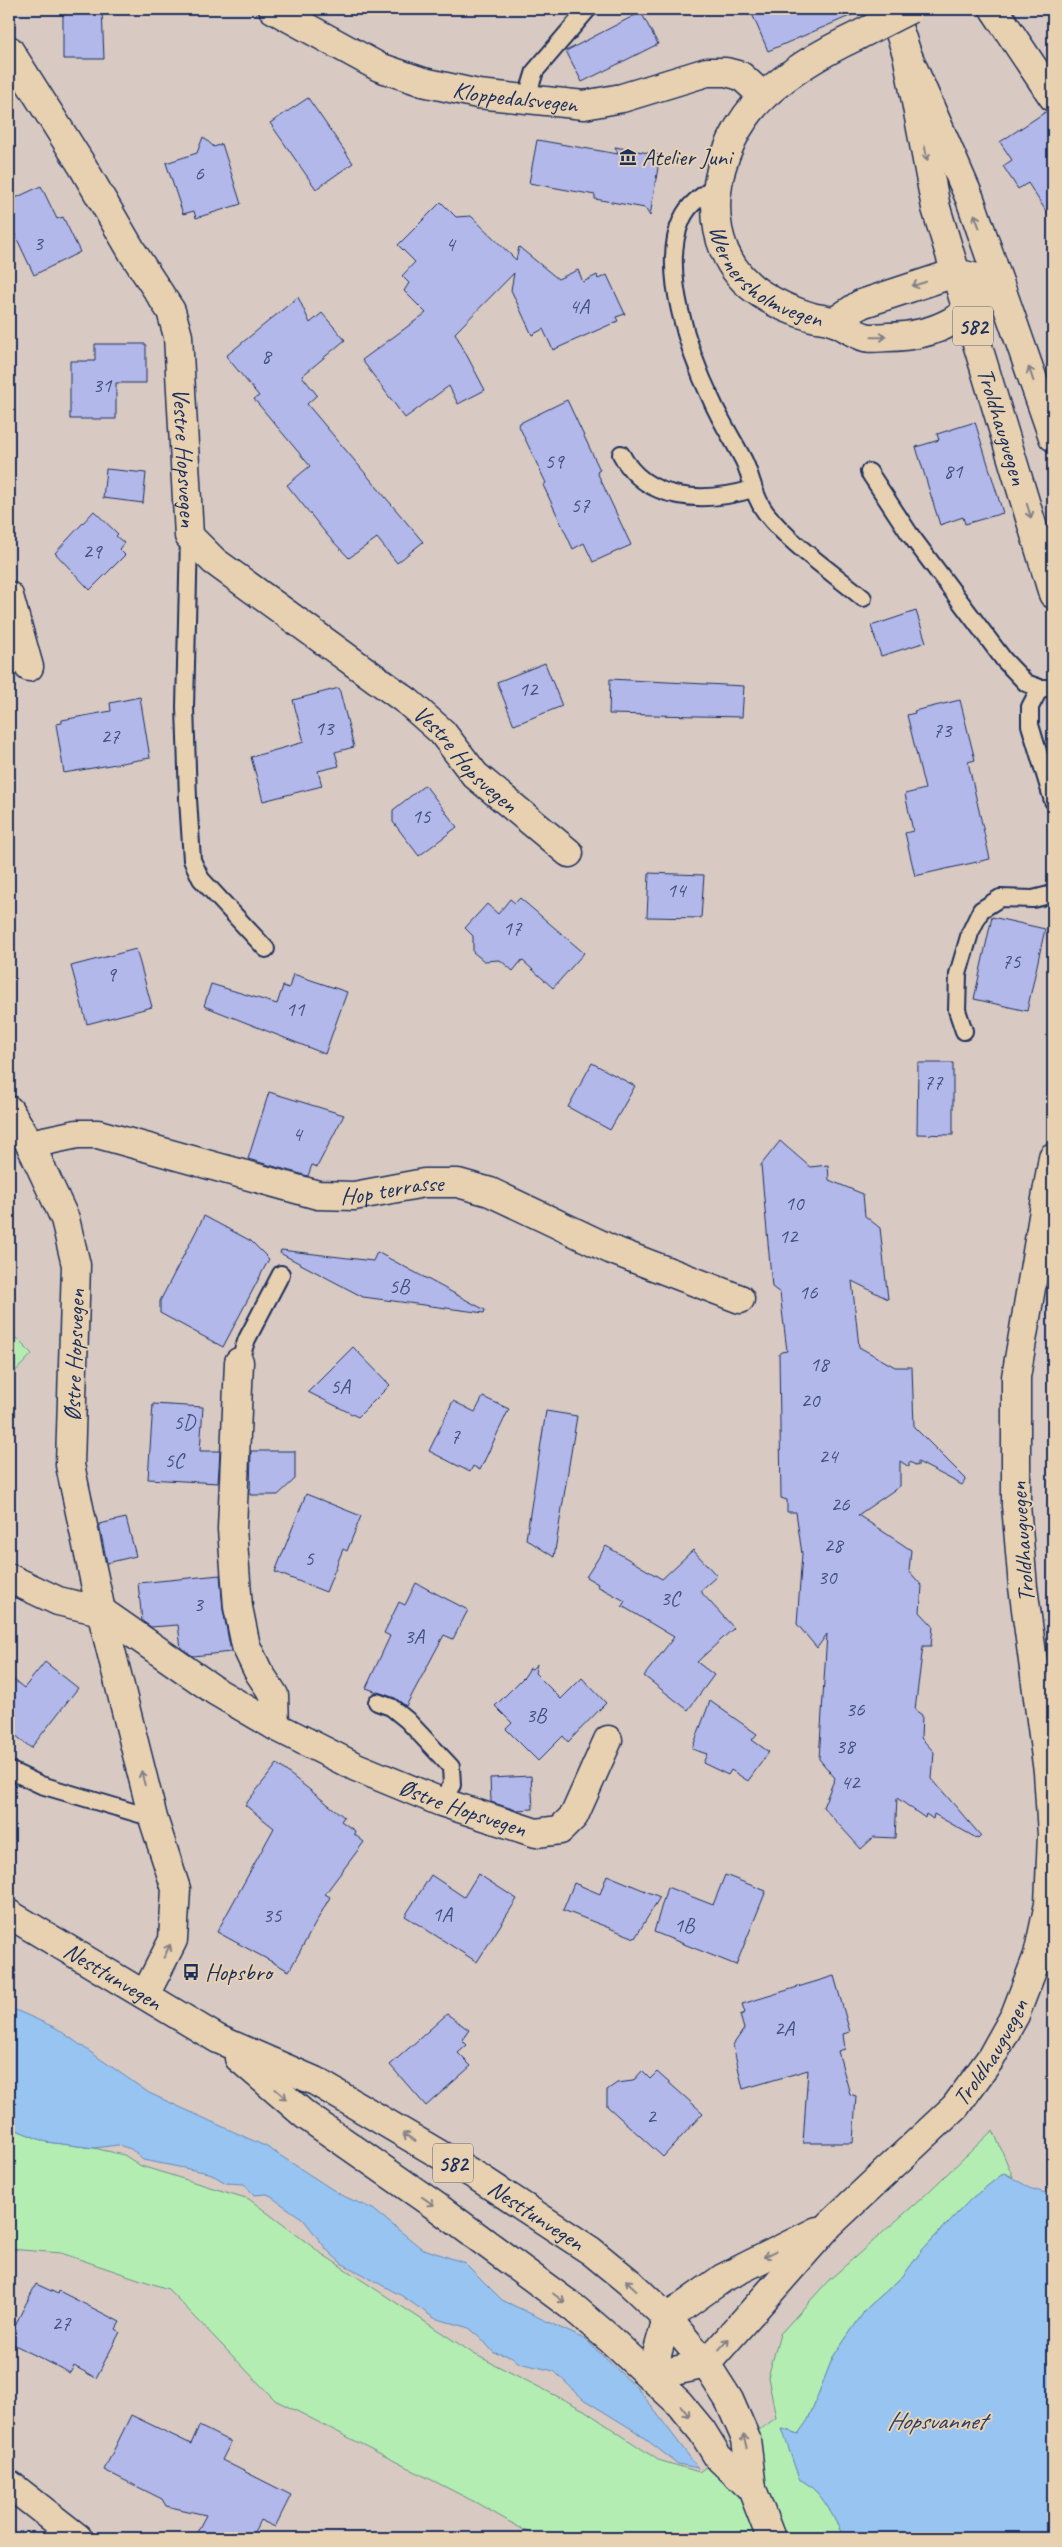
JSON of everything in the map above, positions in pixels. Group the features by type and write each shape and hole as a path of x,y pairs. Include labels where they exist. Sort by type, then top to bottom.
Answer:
{"street":[{"name":"Kloppedalsvegen","path":"273,9 379,67 423,82 478,94 584,105 622,98 707,72 726,72 741,76 763,96"},
{"name":"Troldhaugvegen","path":"892,9 907,54 970,199 1053,437"},
{"name":"Wernersholmvegen","path":"910,9 825,51 794,71 763,96 746,118 724,155 717,186 718,233 726,253 741,275 760,293 782,305 812,317 834,322 866,338 898,337 930,332 969,312 1000,283"},
{"path":"994,9 1052,93"},
{"name":"Vestre Hopsvegen","path":"9,50 84,167 133,253 171,312 178,336 189,536 214,562 408,702 442,732 476,775 569,853"},
{"name":"Troldhaugvegen","path":"907,54 936,208 1053,594"},
{"name":"Wernersholmvegen","path":"834,322 862,304 955,273"},
{"path":"955,273 1000,283"},
{"path":"9,596 29,667"},
{"name":"Østre Hopsvegen","path":"9,1110 30,1144 66,1219 76,1265 70,1465 101,1611 153,1818 176,1889 173,1940 145,1995"},
{"name":"Hop terrasse","path":"30,1144 77,1134 98,1134 318,1195 354,1196 424,1183 458,1183 490,1192 612,1250 740,1299"},
{"name":"Troldhaugvegen","path":"706,2364 830,2224 955,2108 991,2058 1015,2015 1038,1955 1047,1913 1052,1835 1048,1772 1024,1587 1016,1505 1016,1377 1036,1250 1053,1166"},
{"path":"239,1362 232,1528 238,1607 246,1646 258,1671 274,1696 275,1726"},
{"name":"Østre Hopsvegen","path":"9,1578 58,1600 101,1611 216,1692 275,1726 356,1766 442,1802 536,1833 560,1830 574,1816 608,1740"},
{"name":"Nesttunvegen","path":"9,1914 218,2040 315,2081 485,2182 591,2251 629,2282 667,2318 706,2364 729,2400 746,2439 752,2489 771,2538"},
{"name":"Nesttunvegen","path":"218,2040 305,2115 437,2207 575,2309 678,2402 702,2431 718,2457 752,2489"},
{"name":"Troldhaugvegen","path":"667,2318 723,2278 830,2224"},
{"path":"667,2318 651,2376 706,2364"},
{"path":"9,2484 60,2526 78,2538"}],"lane":[{"path":"526,100 535,71 588,9"},
{"path":"717,186 694,202 682,219 675,241 674,273 682,322 711,401 745,464 753,489 765,512 782,531 863,598"},
{"path":"621,454 629,470 646,484 669,494 709,498 731,496 753,489"},
{"path":"869,472 909,533 988,641 1026,683 1046,688 1030,707 1030,725 1053,801"},
{"path":"189,536 185,707 192,860 201,880 266,949"},
{"path":"964,1031 958,1010 958,974 970,933 981,910 1000,898 1033,899 1053,894"},
{"path":"239,1362 247,1339 281,1274"},
{"path":"378,1702 391,1707 407,1720 451,1767 452,1785 442,1802"},
{"path":"9,1770 23,1779 40,1785 153,1818"}],"green space":[{"path":"9,1331 32,1354 9,1378"},
{"path":"9,2127 46,2142 94,2148 124,2155 141,2166 249,2199 322,2254 474,2354 584,2410 658,2460 699,2472 776,2418 768,2377 780,2334 829,2280 922,2198 993,2130 1013,2177 1004,2173 972,2198 923,2249 903,2276 866,2309 833,2357 808,2420 798,2434 783,2429 799,2479 821,2497 844,2538 538,2538 475,2502 275,2400 168,2289 61,2253 9,2249"}],"water":[{"path":"9,2007 56,2028 149,2093 267,2147 341,2195 373,2209 421,2248 465,2263 502,2300 586,2340 639,2390 698,2468 678,2464 635,2431 583,2399 554,2371 519,2363 511,2356 494,2353 469,2328 434,2318 402,2296 341,2263 327,2250 303,2219 267,2194 254,2195 244,2184 226,2183 209,2173 143,2160 131,2149 118,2145 94,2148 46,2142 9,2127"},
{"name":"Hopsvannet","path":"1004,2173 1032,2189 1053,2195 1053,2538 844,2538 821,2497 799,2479 782,2429 798,2434 808,2420 833,2357 866,2309 903,2276 923,2249 972,2198"}],"building":[{"path":"63,9 102,9 104,59 63,59"},
{"path":"750,9 866,9 768,51"},
{"path":"641,12 658,44 582,82 566,51"},
{"path":"308,98 353,163 316,189 270,123"},
{"path":"1047,111 1053,112 1053,222 1028,183 1018,189 1003,166 1012,160 1000,142"},
{"path":"203,137 214,147 222,144 241,204 196,218 194,211 183,214 166,163 197,153"},
{"path":"537,140 618,154 615,147 660,155 650,216 645,208 595,199 595,195 529,183"},
{"path":"41,186 57,219 63,217 80,252 34,275 9,222 9,201"},
{"path":"441,202 456,217 471,216 516,260 519,247 558,279 578,270 583,282 597,275 598,279 607,275 625,314 616,317 618,321 553,350 543,329 532,335 511,290 514,273 455,333 485,390 458,404 449,386 405,418 362,360 426,313 404,291 409,283 402,276 415,262 398,245"},
{"path":"298,297 310,323 322,313 345,340 302,376 317,395 307,404 423,542 397,563 377,538 349,558 328,536 287,485 310,466 254,399 259,396 226,356"},
{"path":"95,344 146,344 146,383 116,383 116,419 70,419 70,361 95,361"},
{"path":"567,400 600,470 597,472 631,545 593,562 584,543 573,549 543,485 546,483 518,424"},
{"path":"975,422 1003,513 965,524 963,517 940,525 916,447 939,440 937,434"},
{"path":"106,469 146,473 143,503 103,498"},
{"path":"94,511 118,534 116,536 124,543 119,549 125,555 90,590 55,553"},
{"path":"916,611 926,642 881,656 871,626"},
{"path":"545,663 562,706 514,725 497,682"},
{"path":"610,679 744,686 742,717 609,714"},
{"path":"339,688 354,747 335,752 339,766 318,771 322,786 263,801 251,757 304,742 293,700"},
{"path":"140,697 150,758 64,773 56,724 62,723 62,720 111,711 110,703"},
{"path":"960,700 975,760 968,762 990,859 915,876 905,833 913,831 905,794 925,789 907,715 915,713 914,711"},
{"path":"425,785 457,827 419,856 393,822 393,810"},
{"path":"649,873 704,875 701,918 647,917"},
{"path":"520,898 584,953 553,988 522,960 513,971 500,960 484,961 473,952 473,936 465,928 487,904 498,914 510,899 515,903"},
{"path":"992,917 1045,929 1027,1011 974,999"},
{"path":"136,949 152,1007 87,1024 71,966"},
{"path":"293,974 347,992 325,1054 204,1006 211,984 277,1004 283,986 289,988"},
{"path":"592,1063 635,1086 610,1130 568,1107"},
{"path":"918,1063 953,1063 953,1135 917,1134"},
{"path":"269,1092 344,1115 317,1167 312,1165 308,1176 248,1159"},
{"path":"780,1141 810,1167 828,1165 829,1180 863,1194 865,1216 880,1228 888,1299 852,1281 859,1347 895,1367 912,1367 914,1427 966,1479 962,1485 918,1462 918,1466 909,1462 909,1467 900,1461 900,1486 858,1515 911,1550 909,1571 922,1586 920,1612 933,1626 931,1646 923,1646 915,1710 922,1715 921,1738 934,1752 932,1779 981,1836 978,1839 934,1814 933,1819 926,1814 925,1818 897,1798 895,1838 874,1837 861,1849 823,1807 835,1778 819,1759 827,1634 817,1648 797,1624 802,1554 796,1512 787,1512 787,1500 781,1498 779,1354 787,1351 780,1293 772,1287 761,1165"},
{"path":"204,1216 251,1241 269,1259 223,1347 160,1313 160,1301"},
{"path":"281,1250 373,1261 377,1252 485,1310 484,1313 363,1297 280,1253"},
{"path":"353,1347 390,1385 358,1417 308,1392"},
{"path":"483,1397 509,1409 480,1470 473,1466 470,1472 429,1451 453,1401 475,1412"},
{"path":"153,1404 203,1407 200,1451 220,1451 218,1483 148,1479"},
{"path":"546,1411 577,1416 554,1557 526,1539"},
{"path":"251,1451 295,1451 295,1479 278,1495 250,1495"},
{"path":"306,1494 361,1516 347,1551 343,1549 326,1592 275,1572"},
{"path":"126,1518 136,1556 107,1563 99,1524"},
{"path":"606,1546 662,1579 693,1550 717,1576 700,1591 734,1628 697,1662 714,1675 688,1710 644,1676 674,1637 622,1606 625,1601 597,1586 598,1584 586,1577"},
{"path":"220,1575 223,1610 231,1652 193,1656 181,1648 178,1625 151,1627 142,1621 138,1583"},
{"path":"416,1583 468,1610 453,1639 444,1635 406,1706 395,1698 366,1688 390,1636 384,1633 399,1602 405,1605"},
{"path":"45,1662 78,1688 31,1748 9,1730 9,1676 24,1688"},
{"path":"537,1664 535,1673 561,1699 582,1678 606,1703 568,1742 563,1736 538,1761 506,1729 512,1723 495,1706 525,1676 530,1668 532,1669"},
{"path":"710,1701 757,1734 752,1740 769,1752 748,1781 731,1770 728,1775 703,1763 707,1754 692,1749"},
{"path":"277,1764 344,1817 341,1821 355,1831 354,1834 364,1842 325,1894 330,1897 289,1971 217,1932 274,1828 245,1805"},
{"path":"531,1776 533,1809 516,1810 491,1802 490,1778"},
{"path":"478,1874 517,1899 477,1962 405,1916 431,1875 464,1897"},
{"path":"607,1875 660,1897 635,1938 563,1910 574,1883 600,1894"},
{"path":"725,1875 766,1891 736,1965 654,1932 667,1887 713,1905"},
{"path":"834,1976 850,2032 843,2034 845,2049 838,2051 850,2094 856,2096 853,2143 803,2143 808,2070 743,2089 733,2045 744,2029 740,2015 745,2013 742,2004"},
{"path":"447,2014 469,2030 462,2040 467,2045 458,2053 471,2066 426,2106 390,2065"},
{"path":"642,2071 650,2079 657,2072 703,2113 663,2157 607,2106 607,2090 617,2083 633,2081"},
{"path":"36,2284 58,2294 59,2291 120,2322 116,2329 120,2332 96,2378 74,2366 70,2373 9,2342 9,2337"},
{"path":"131,2415 191,2444 199,2426 231,2442 222,2460 291,2495 275,2527 260,2520 251,2538 194,2538 206,2515 166,2506 162,2499 104,2470"}],"place":[{"name":"Atelier Juni","path":"628,157"},
{"name":"Hopsbro","path":"191,1972"}]}
